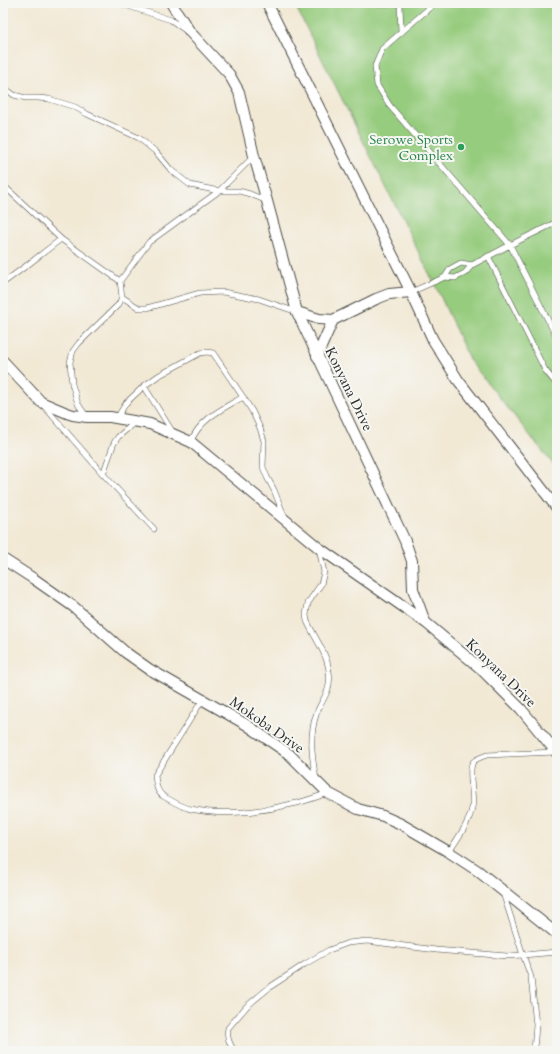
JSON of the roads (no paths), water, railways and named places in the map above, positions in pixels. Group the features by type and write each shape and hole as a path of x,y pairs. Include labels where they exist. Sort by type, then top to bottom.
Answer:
{"street":[{"name":"Konyana Drive","path":"171,3 190,32 229,74 239,92 254,156 297,312 405,541 412,561 413,589 425,622 480,668 516,703 557,753"},
{"path":"267,3 411,292 433,340 458,380 557,508"},
{"path":"297,312 319,319 333,320 389,294 411,292"},
{"path":"317,356 333,320"},
{"path":"3,360 41,402 66,413 87,416 110,416 150,424 191,442 319,548 425,622"},
{"name":"Mokoba Drive","path":"3,559 34,578 74,607 124,652 149,669 247,725 290,754 328,793 358,809 383,816 401,824 449,852 478,871 557,934"}],"lane":[{"path":"119,3 171,20 190,32"},
{"path":"401,3 401,32"},
{"path":"435,3 382,48 375,66 377,86 390,106 510,245 557,338"},
{"path":"3,87 14,95 26,98 49,99 76,107 87,114 139,138 156,152 171,170 190,185 219,191 239,191 267,201"},
{"path":"87,416 78,404 72,384 70,362 73,351 79,343 119,304 122,297 120,282 149,242 219,191 254,156"},
{"path":"3,185 61,238 120,282"},
{"path":"411,292 445,278 455,278 465,273 472,265 488,256 557,222"},
{"path":"3,283 61,238"},
{"path":"488,256 545,370 557,383"},
{"path":"445,278 450,269 461,263 472,265"},
{"path":"122,297 139,308 147,308 200,293 223,292 259,299 297,312"},
{"path":"117,418 126,403 144,386 158,376 200,352 213,353 252,411 260,428 264,441 263,467 288,522"},
{"path":"144,386 173,434"},
{"path":"191,442 194,434 200,426 224,407 243,397"},
{"path":"41,402 103,474 154,529"},
{"path":"103,474 114,442 136,421"},
{"path":"316,782 311,737 316,715 329,689 329,674 328,662 307,621 306,615 308,603 321,584 324,572 319,548"},
{"path":"203,699 155,775 159,793 189,809 222,813 265,809 293,804 328,793"},
{"path":"449,852 466,825 472,809 473,796 470,770 473,763 479,758 487,755 557,753"},
{"path":"502,890 531,977 536,1025 534,1051"},
{"path":"234,1051 226,1033 228,1028 247,1006 270,987 304,964 329,950 348,943 367,941 436,950 507,956 557,952"}],"place":[{"name":"Serowe Sports Complex","path":"461,147"}]}
